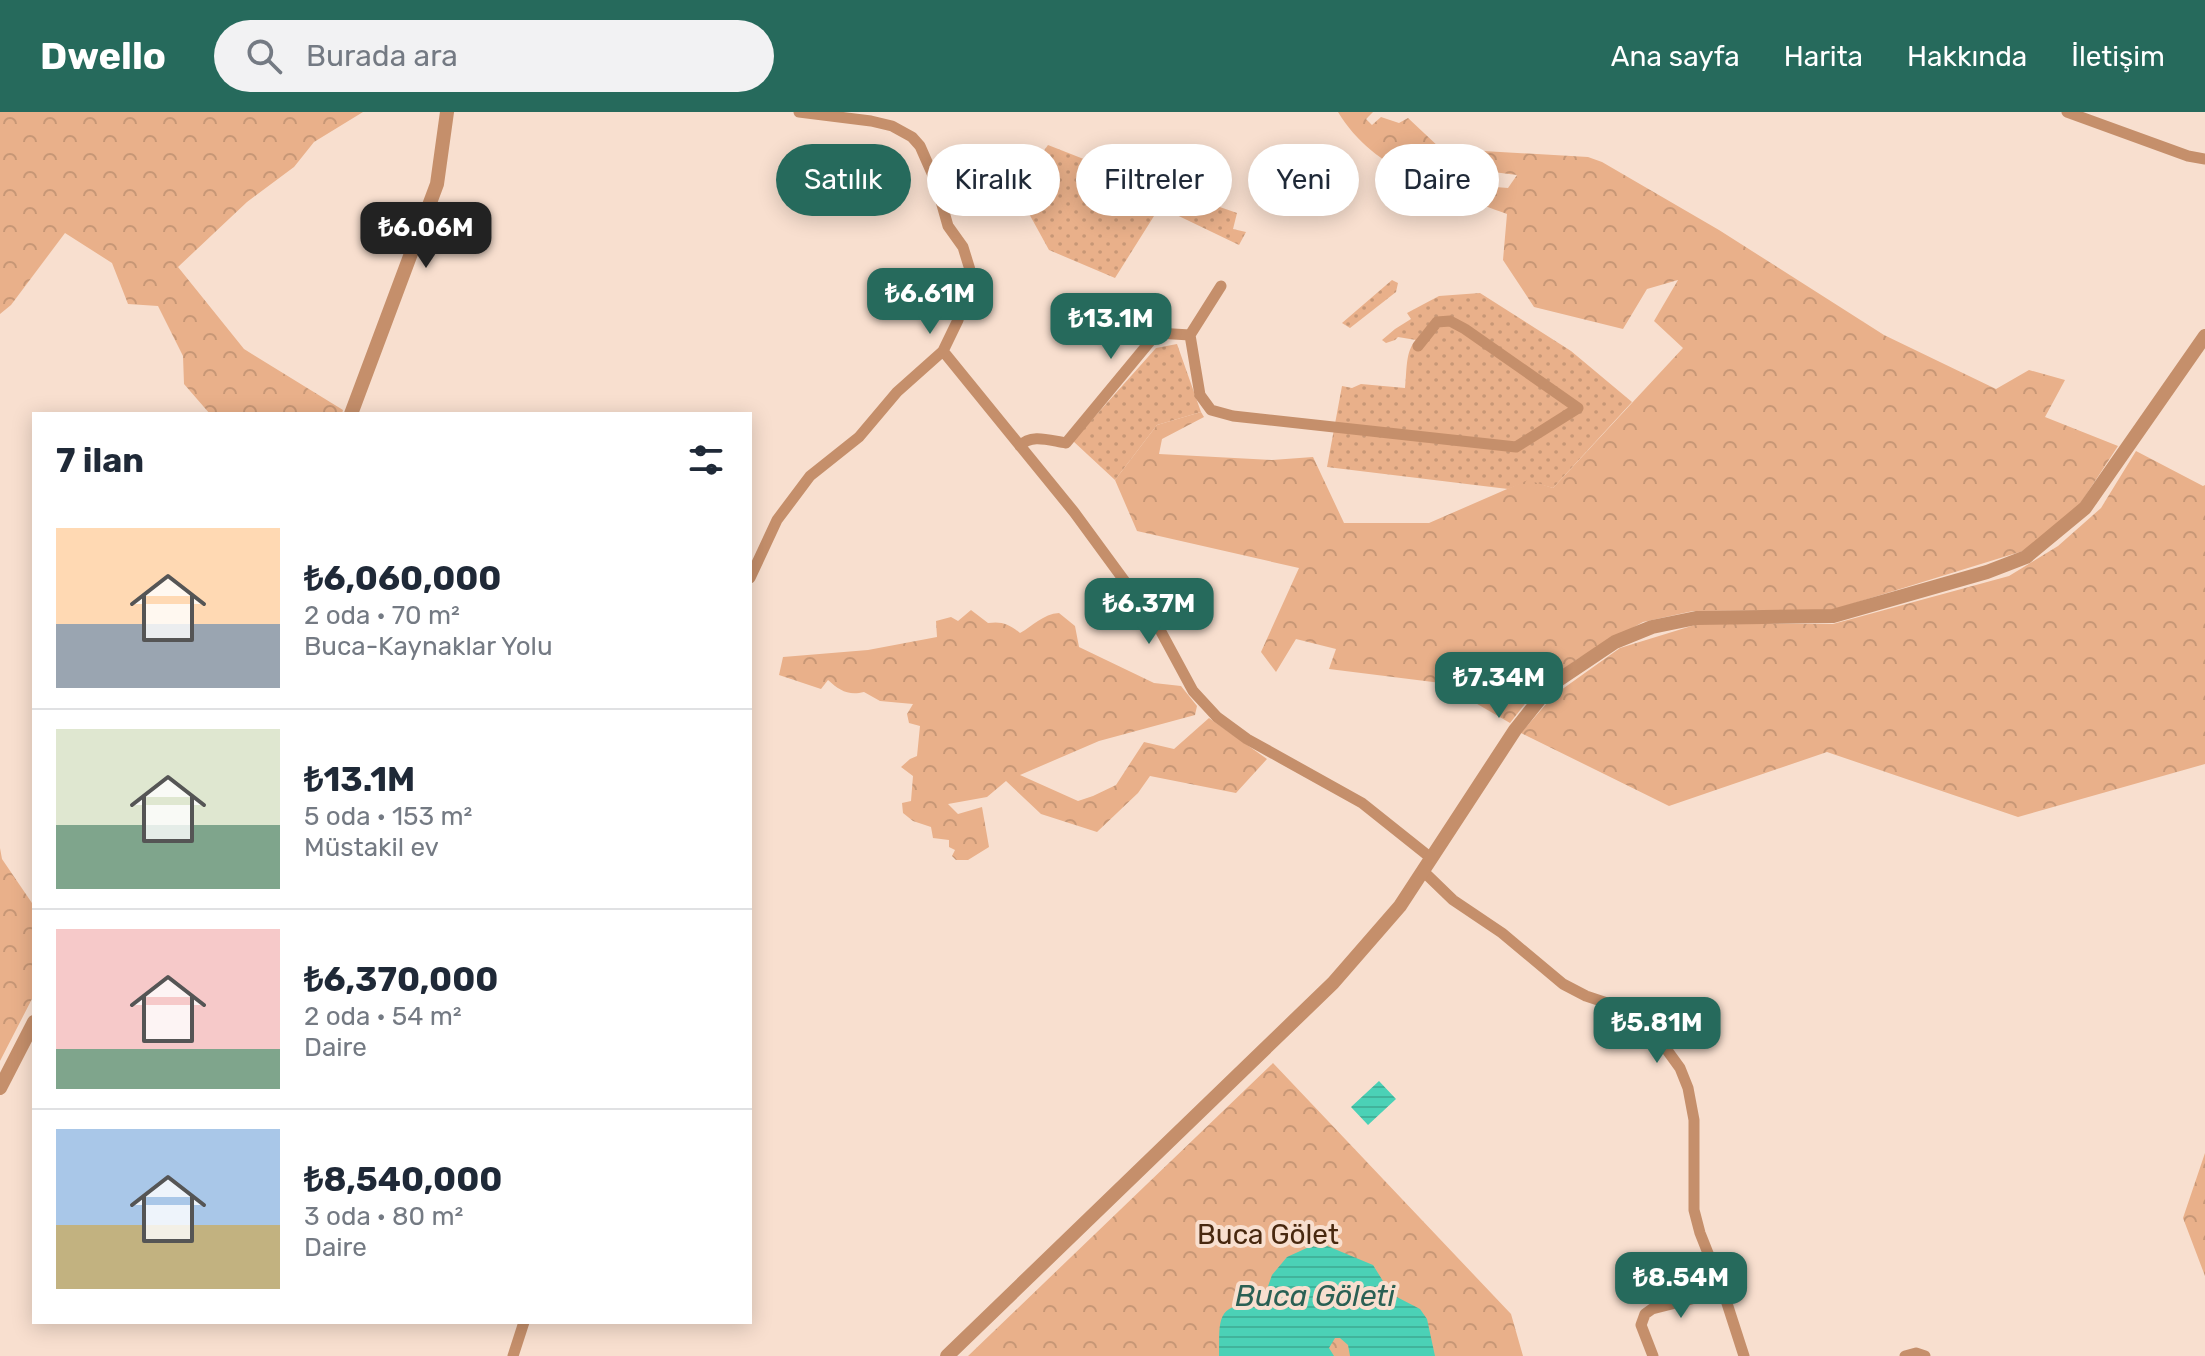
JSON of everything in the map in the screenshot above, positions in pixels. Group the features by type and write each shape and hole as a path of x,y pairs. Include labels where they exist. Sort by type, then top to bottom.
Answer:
{"street":[{"path":"352,412 437,184 447,112"},
{"path":"752,574 777,520 810,476 859,437 897,392 943,351 958,320 971,273 963,247 948,226 935,180 920,146 912,137 892,126 871,121 799,112"},
{"path":"2067,112 2188,156 2205,159"},
{"path":"1221,286 1190,335 1200,395 1211,410 1233,416 1516,447 1578,408 1450,321 1437,322 1418,346"},
{"path":"1020,446 1025,440 1033,438 1066,443 1157,333 1190,335"},
{"path":"947,1356 1333,983 1400,906 1515,730 1551,685 1615,642 1652,627 1696,618 1833,616 1987,572 2026,557 2085,508 2205,336"},
{"path":"943,351 1074,512 1159,628 1193,691 1217,717 1247,739 1362,803 1427,865 1453,900 1502,933 1563,984 1616,1006 1645,1026 1664,1046 1680,1068 1688,1088 1694,1120 1694,1210 1744,1356"},
{"path":"0,1088 32,1026"},
{"path":"1653,1356 1641,1325 1648,1311 1723,1291"},
{"path":"513,1356 523,1324"},
{"path":"1905,1356 1916,1353 1925,1356"}],"green space":[{"path":"0,112 363,112 314,142 294,167 247,202 178,267 244,349 342,412 208,412 184,384 183,356 158,306 128,304 112,263 65,233 11,305 0,314"},
{"path":"1338,112 1373,112 1366,119 1372,125 1381,117 1399,123 1408,118 1436,144 1375,144 1375,153 1353,133"},
{"path":"1060,150 1076,156 1076,216 1154,216 1115,278 1049,250 1030,216 1060,216"},
{"path":"1499,152 1588,157 1602,162 1719,230 1884,335 1996,389 2029,370 2065,380 2045,417 2118,446 2076,510 2023,551 1832,610 1693,611 1643,622 1579,658 1538,687 1510,723 1441,683 1329,669 1336,649 1296,639 1276,672 1261,652 1299,568 1137,531 1115,480 1157,425 1201,412 1204,417 1162,439 1159,454 1272,460 1313,457 1344,523 1429,523 1528,480 1553,488 1683,348 1654,321 1678,280 1647,289 1623,329 1534,307 1503,260 1507,214 1499,211 1499,187 1508,188 1517,175 1499,173"},
{"path":"1232,211 1237,213 1233,229 1246,232 1239,245 1179,216 1232,216"},
{"path":"1392,280 1398,283 1396,292 1350,328 1342,323"},
{"path":"1480,293 1571,351 1632,402 1553,488 1528,481 1508,489 1327,467 1342,386 1352,388 1361,384 1405,388 1408,356 1416,340 1398,337 1386,343 1382,340 1411,319 1407,313 1439,296"},
{"path":"1177,344 1201,412 1157,425 1115,480 1073,441 1156,348"},
{"path":"2136,451 2205,485 2205,764 2018,817 1827,752 1669,806 1521,733 1554,695 1620,648 1698,624 1833,624 2009,576 2058,546 2101,508"},
{"path":"971,610 988,623 1005,624 1020,633 1043,618 1059,613 1075,626 1079,647 1154,683 1181,686 1197,706 1195,715 1099,741 1020,775 1078,801 1116,785 1144,742 1174,749 1209,718 1267,759 1236,793 1150,776 1138,793 1097,832 1041,814 1006,781 987,797 948,804 958,814 982,807 989,847 968,860 956,860 952,856 955,850 949,847 949,840 933,838 931,827 913,821 903,813 902,803 911,801 913,776 901,767 917,756 920,726 909,723 907,714 913,704 880,701 864,692 848,693 828,680 821,689 779,675 783,657 868,650 937,637 936,621 951,617 958,621"},
{"path":"0,848 2,859 32,903 32,999 0,1061"},
{"name":"Buca Gölet","path":"1273,1063 1511,1314 1523,1356 968,1356"},
{"path":"2205,1153 2205,1276 2183,1218"}],"water":[{"path":"1379,1081 1396,1099 1368,1125 1351,1107"},
{"name":"Buca Göleti","path":"1325,1245 1373,1265 1391,1294 1420,1309 1427,1319 1435,1356 1350,1356 1348,1345 1335,1338 1329,1348 1334,1356 1219,1356 1220,1326 1225,1312 1240,1305 1252,1305 1266,1292 1272,1275 1287,1257 1309,1247"}]}
